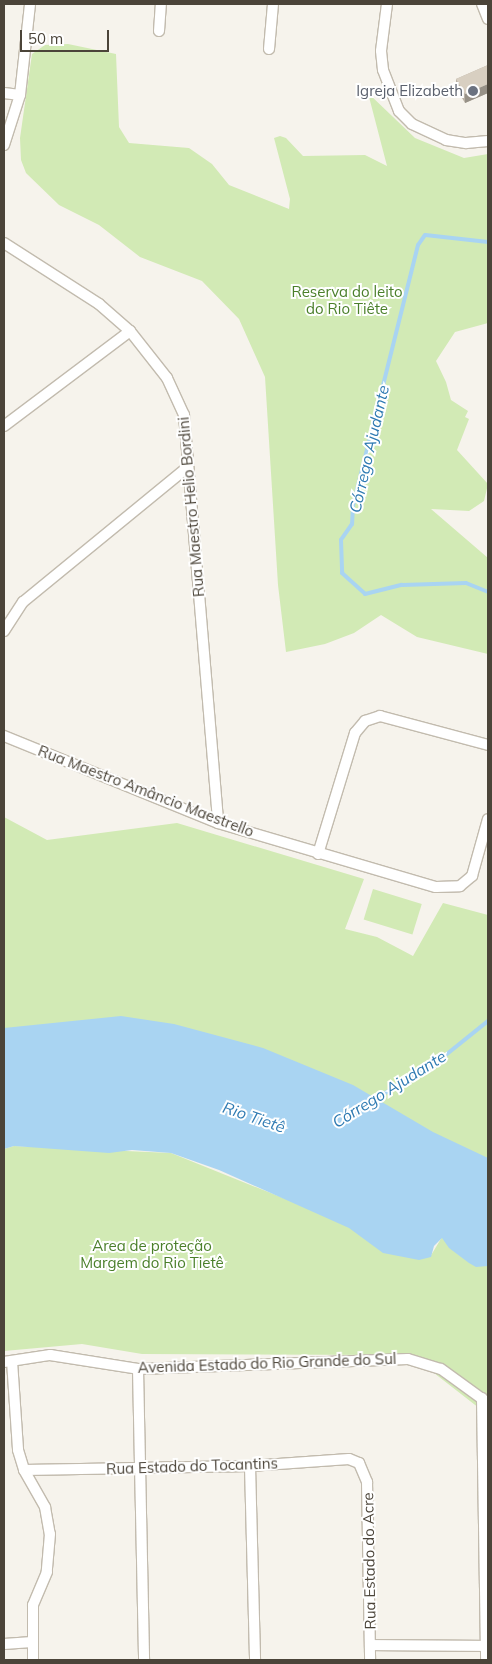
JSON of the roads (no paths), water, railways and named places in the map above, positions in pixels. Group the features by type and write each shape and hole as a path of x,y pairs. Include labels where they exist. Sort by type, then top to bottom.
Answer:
{"street":[{"path":"4,146 20,94 30,4"},
{"path":"159,31 161,4"},
{"path":"269,50 273,4"},
{"path":"387,4 381,51 383,70 399,111 412,124 446,140 466,143 488,142"},
{"path":"482,4 488,19"},
{"path":"4,93 20,94"},
{"name":"Rua Maestro Helio Bordini","path":"4,243 99,304 130,331 167,378 184,415 218,823"},
{"path":"4,426 130,331"},
{"path":"4,631 23,602 187,468"},
{"path":"318,854 355,733 365,721 380,716 488,745"},
{"name":"Rua Maestro Amâncio Maestrello","path":"4,736 218,823 436,888 460,886 472,876 488,819"},
{"name":"Avenida Estado do Rio Grande do Sul","path":"8,1362 50,1354 138,1368 408,1359 441,1369 485,1401"},
{"path":"8,1362 18,1450 24,1470 45,1507 50,1534 47,1572 33,1605 32,1660"},
{"path":"138,1368 144,1660"},
{"path":"485,1401 486,1660"},
{"name":"Rua Estado do Tocantins","path":"24,1470 250,1466 349,1459 359,1463"},
{"name":"Rua Estado do Acre","path":"359,1463 367,1482 370,1660"},
{"path":"250,1466 255,1660"},
{"path":"4,1644 32,1642"},
{"path":"370,1645 487,1646"}],"water":[{"name":"Rio Tietê","path":"121,1016 174,1024 263,1048 353,1085 433,1132 488,1158 488,1266 476,1267 469,1263 449,1248 442,1238 434,1246 431,1257 419,1260 383,1253 349,1228 219,1170 171,1153 132,1150 109,1153 14,1146 4,1149 4,1028"}],"waterway":[{"name":"Córrego Ajudante","path":"488,242 425,235 418,245 353,506 352,524 341,540 342,573 365,594 402,585 466,583 488,592"},
{"name":"Córrego Ajudante","path":"373,1100 432,1066 488,1021"}],"place":[{"name":"Igreja Elizabeth","path":"473,91"}],"park label":[{"name":"Reserva do leito do Rio Tiête","path":"347,300"},
{"name":"Area de proteção Margem do Rio Tietê","path":"152,1254"}]}
